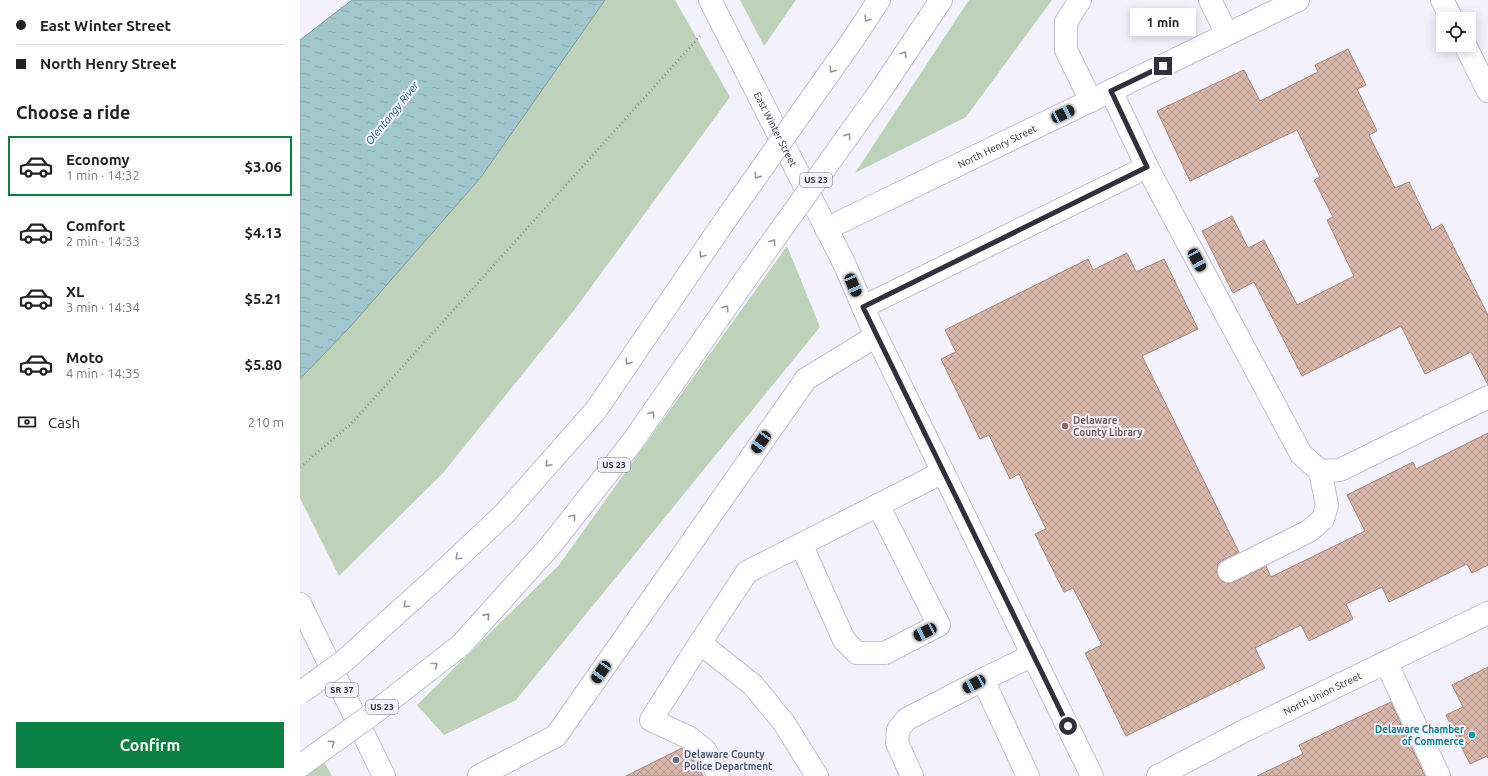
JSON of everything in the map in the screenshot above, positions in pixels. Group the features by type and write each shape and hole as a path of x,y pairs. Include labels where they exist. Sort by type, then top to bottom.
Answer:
{"main road":[{"path":"300,693 344,661 506,513 596,410 724,222 854,38 879,0"},
{"name":"US 23","path":"300,766 371,715 461,644 550,546 630,445 750,273 883,87 941,0"},
{"path":"1080,0 1066,22 1066,50 1091,101"},
{"path":"1210,0 1227,34"},
{"name":"North Henry Street","path":"826,229 1298,0"},
{"path":"1442,0 1448,12"},
{"name":"East Winter Street","path":"714,8 844,263 876,336 1092,776"},
{"path":"1468,52 1488,91"},
{"path":"1111,91 1147,167 1301,454 1320,471 1327,505 1323,519 1309,531 1229,571"},
{"path":"863,307 1147,167"},
{"path":"479,776 556,736 806,379 876,336"},
{"path":"1320,471 1340,470 1488,397"},
{"path":"719,776 705,750 690,738 651,720 747,572 943,472"},
{"path":"801,544 844,640 857,653 885,653 939,625 878,505"},
{"name":"SR 37","path":"300,604 384,776"},
{"name":"North Union Street","path":"1158,776 1251,728 1488,613"},
{"path":"700,643 753,685 784,723 817,776"},
{"path":"912,776 898,743 898,730 907,719 1033,655"},
{"path":"1386,662 1439,776"},
{"path":"988,677 984,682 1028,776"}],"path":[{"path":"300,468 351,424 714,8"}],"green space":[{"path":"605,0 675,0 730,97 575,309 443,473 339,576 300,498 300,379 350,327 481,177"},
{"path":"740,0 796,0 764,46"},
{"path":"969,0 1052,0 966,117 855,173"},
{"path":"787,246 820,327 516,700 444,735 417,705 559,565"},
{"path":"322,758 332,776 304,776 303,772"}],"water":[{"name":"Olentangy River","path":"352,0 605,0 481,177 350,327 300,379 300,40"}],"building":[{"path":"1348,49 1366,85 1357,89 1377,131 1369,135 1395,188 1409,182 1432,230 1442,224 1488,315 1488,385 1471,352 1425,374 1401,326 1302,376 1254,282 1233,293 1202,231 1232,216 1248,248 1264,240 1297,305 1354,276 1327,220 1333,217 1314,180 1320,177 1297,130 1190,181 1157,111 1244,70 1260,101 1318,72 1315,65"},
{"path":"1127,253 1136,272 1164,259 1198,329 1142,356 1239,552 1218,564 1218,576 1222,581 1228,583 1234,582 1266,566 1271,577 1365,531 1347,495 1413,462 1416,469 1488,433 1488,565 1472,573 1467,564 1389,602 1382,587 1346,604 1353,619 1309,641 1301,625 1255,648 1265,668 1126,736 1085,653 1102,645 1073,588 1064,592 1035,534 1046,529 1019,474 1010,479 989,435 980,439 941,359 956,352 945,330 1088,259 1093,270"},
{"name":"Delaware Chamber of Commerce","path":"1488,667 1488,758 1487,756 1470,764 1446,715 1463,707 1452,685"},
{"path":"1391,702 1425,776 1257,776 1303,754 1299,745"},
{"name":"Delaware County Police Department","path":"682,748 693,757 703,776 626,776"}],"place":[{"name":"Delaware County Library","path":"1065,426"},
{"name":"Delaware Chamber of Commerce","path":"1472,735"},
{"name":"Delaware County Police Department","path":"676,760"}],"route":[{"path":"1068,726 863,307 1147,167 1111,91 1163,66"}]}
